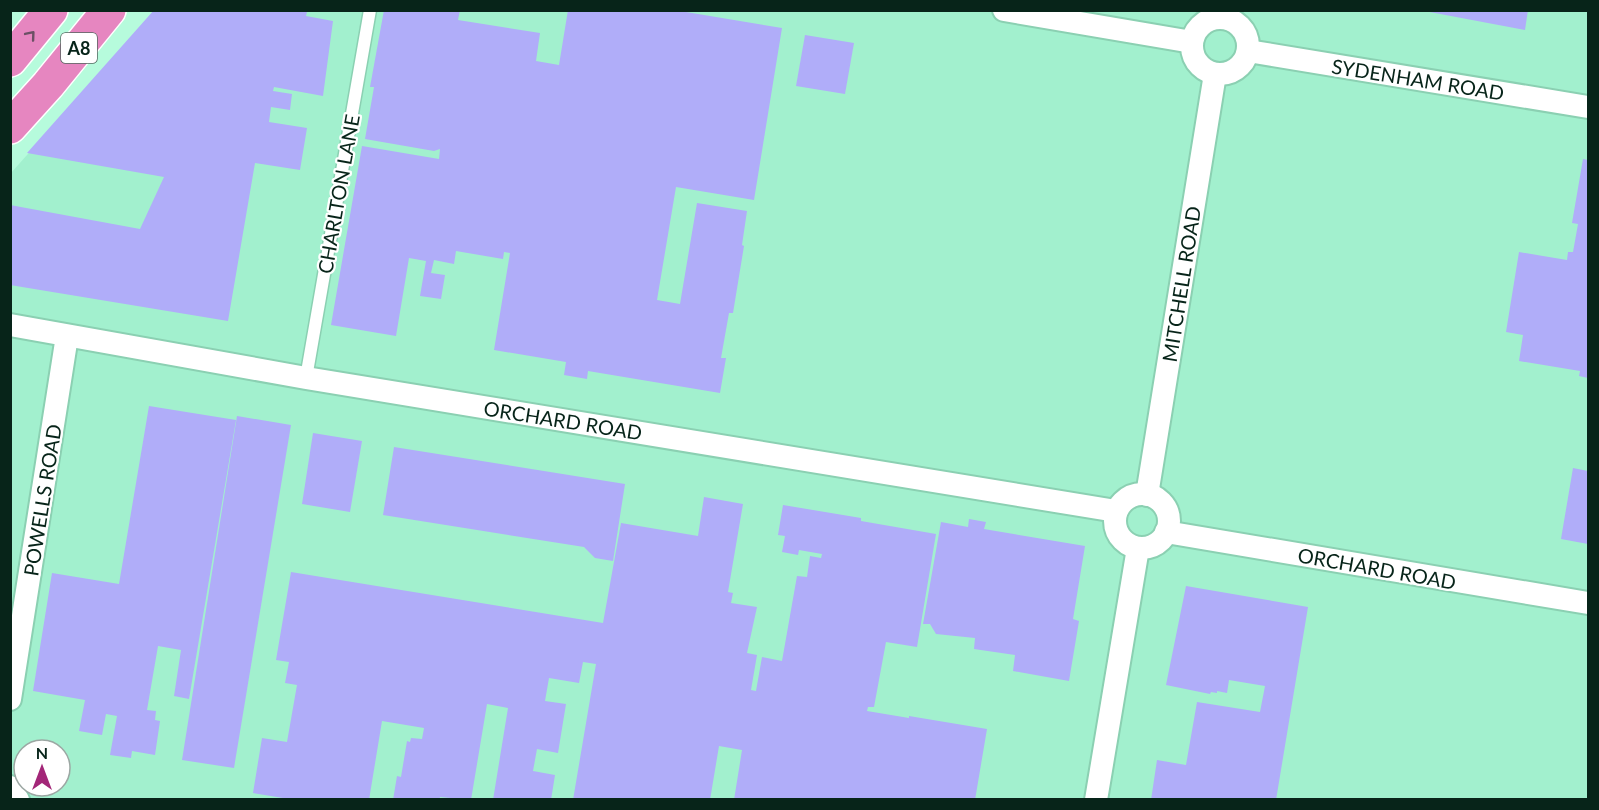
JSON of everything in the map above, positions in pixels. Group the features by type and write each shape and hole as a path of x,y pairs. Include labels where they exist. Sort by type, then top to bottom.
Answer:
{"highway":[{"name":"A8","path":"10,60 51,10"},
{"name":"A8","path":"10,127 48,85 109,10"}],"street":[{"path":"1004,10 1192,42"},
{"path":"1226,14 1245,32 1248,51 1238,69 1215,74 1208,72 1197,63 1192,50 1192,42 1198,28 1226,14"},
{"name":"SYDENHAM ROAD","path":"1248,51 1588,107"},
{"name":"MITCHELL ROAD","path":"1147,495 1215,74"},
{"name":"ORCHARD ROAD","path":"10,325 306,378 1116,511"},
{"name":"POWELLS ROAD","path":"10,699 67,336"},
{"path":"1137,494 1147,495 1161,502 1166,509 1169,524 1166,532 1155,545 1138,548 1130,546 1118,535 1115,527 1116,511 1128,497 1137,494"},
{"name":"ORCHARD ROAD","path":"1166,532 1588,603"},
{"path":"1096,800 1138,548"},
{"path":"10,787 18,800"}],"lane":[{"name":"CHARLTON LANE","path":"306,378 370,10"}],"shaded area":[{"path":"155,11 1588,11 1588,799 11,800 11,173"}],"building":[{"path":"154,10 296,10 307,12 306,16 333,21 323,96 274,87 273,91 292,94 290,110 271,107 269,122 307,128 300,170 255,163 228,321 10,285 10,205 140,229 164,177 27,153"},
{"path":"384,10 460,10 458,20 540,33 536,61 559,65 568,10 674,10 782,28 754,200 676,187 657,300 680,304 697,203 747,211 733,313 729,313 721,358 726,358 720,393 588,371 587,379 564,375 566,362 494,350 510,253 504,252 503,259 456,251 454,264 434,260 431,273 445,275 441,299 420,296 426,261 409,258 396,336 331,325 362,146 439,159 440,149 434,151 365,139 374,87 370,87"},
{"path":"1419,10 1528,10 1525,30"},
{"path":"805,35 854,43 845,94 796,86"},
{"path":"1583,159 1588,160 1588,378 1579,376 1580,371 1519,361 1523,335 1506,332 1519,252 1567,260 1568,252 1573,252 1578,224 1572,223"},
{"path":"149,406 236,420 189,699 174,696 181,650 158,646 147,710 156,711 155,720 160,721 155,755 132,751 131,758 110,755 117,716 106,714 102,735 79,731 85,700 33,691 52,573 119,584"},
{"path":"237,416 291,425 234,768 182,760"},
{"path":"313,433 362,441 350,512 302,504"},
{"path":"394,447 625,484 613,561 595,558 584,547 383,515"},
{"path":"1573,468 1588,471 1588,544 1561,539"},
{"path":"704,497 743,504 728,592 733,593 731,603 757,607 747,653 757,655 751,690 756,691 762,657 782,661 797,576 807,577 810,556 821,558 822,554 799,550 798,555 782,552 785,536 778,535 783,505 936,534 917,647 886,642 874,707 868,707 867,711 987,729 975,800 734,800 742,750 719,746 710,800 573,800 596,664 583,662 579,683 549,678 545,701 566,704 558,753 537,749 533,771 555,775 551,800 493,800 508,708 487,704 471,800 440,797 439,800 393,800 397,776 401,777 407,741 410,742 411,738 422,739 424,728 382,721 369,800 295,800 253,793 262,738 287,742 297,685 285,683 289,662 276,660 291,572 603,623 621,523 698,536"},
{"path":"969,519 986,522 984,529 1085,546 1073,619 1079,621 1069,681 1013,671 1015,655 974,649 975,638 936,634 930,624 923,624 941,522 968,527"},
{"path":"1186,586 1308,607 1276,800 1151,800 1157,760 1186,765 1197,702 1260,712 1265,686 1229,680 1227,693 1217,691 1217,693 1211,692 1210,694 1166,685"}]}
